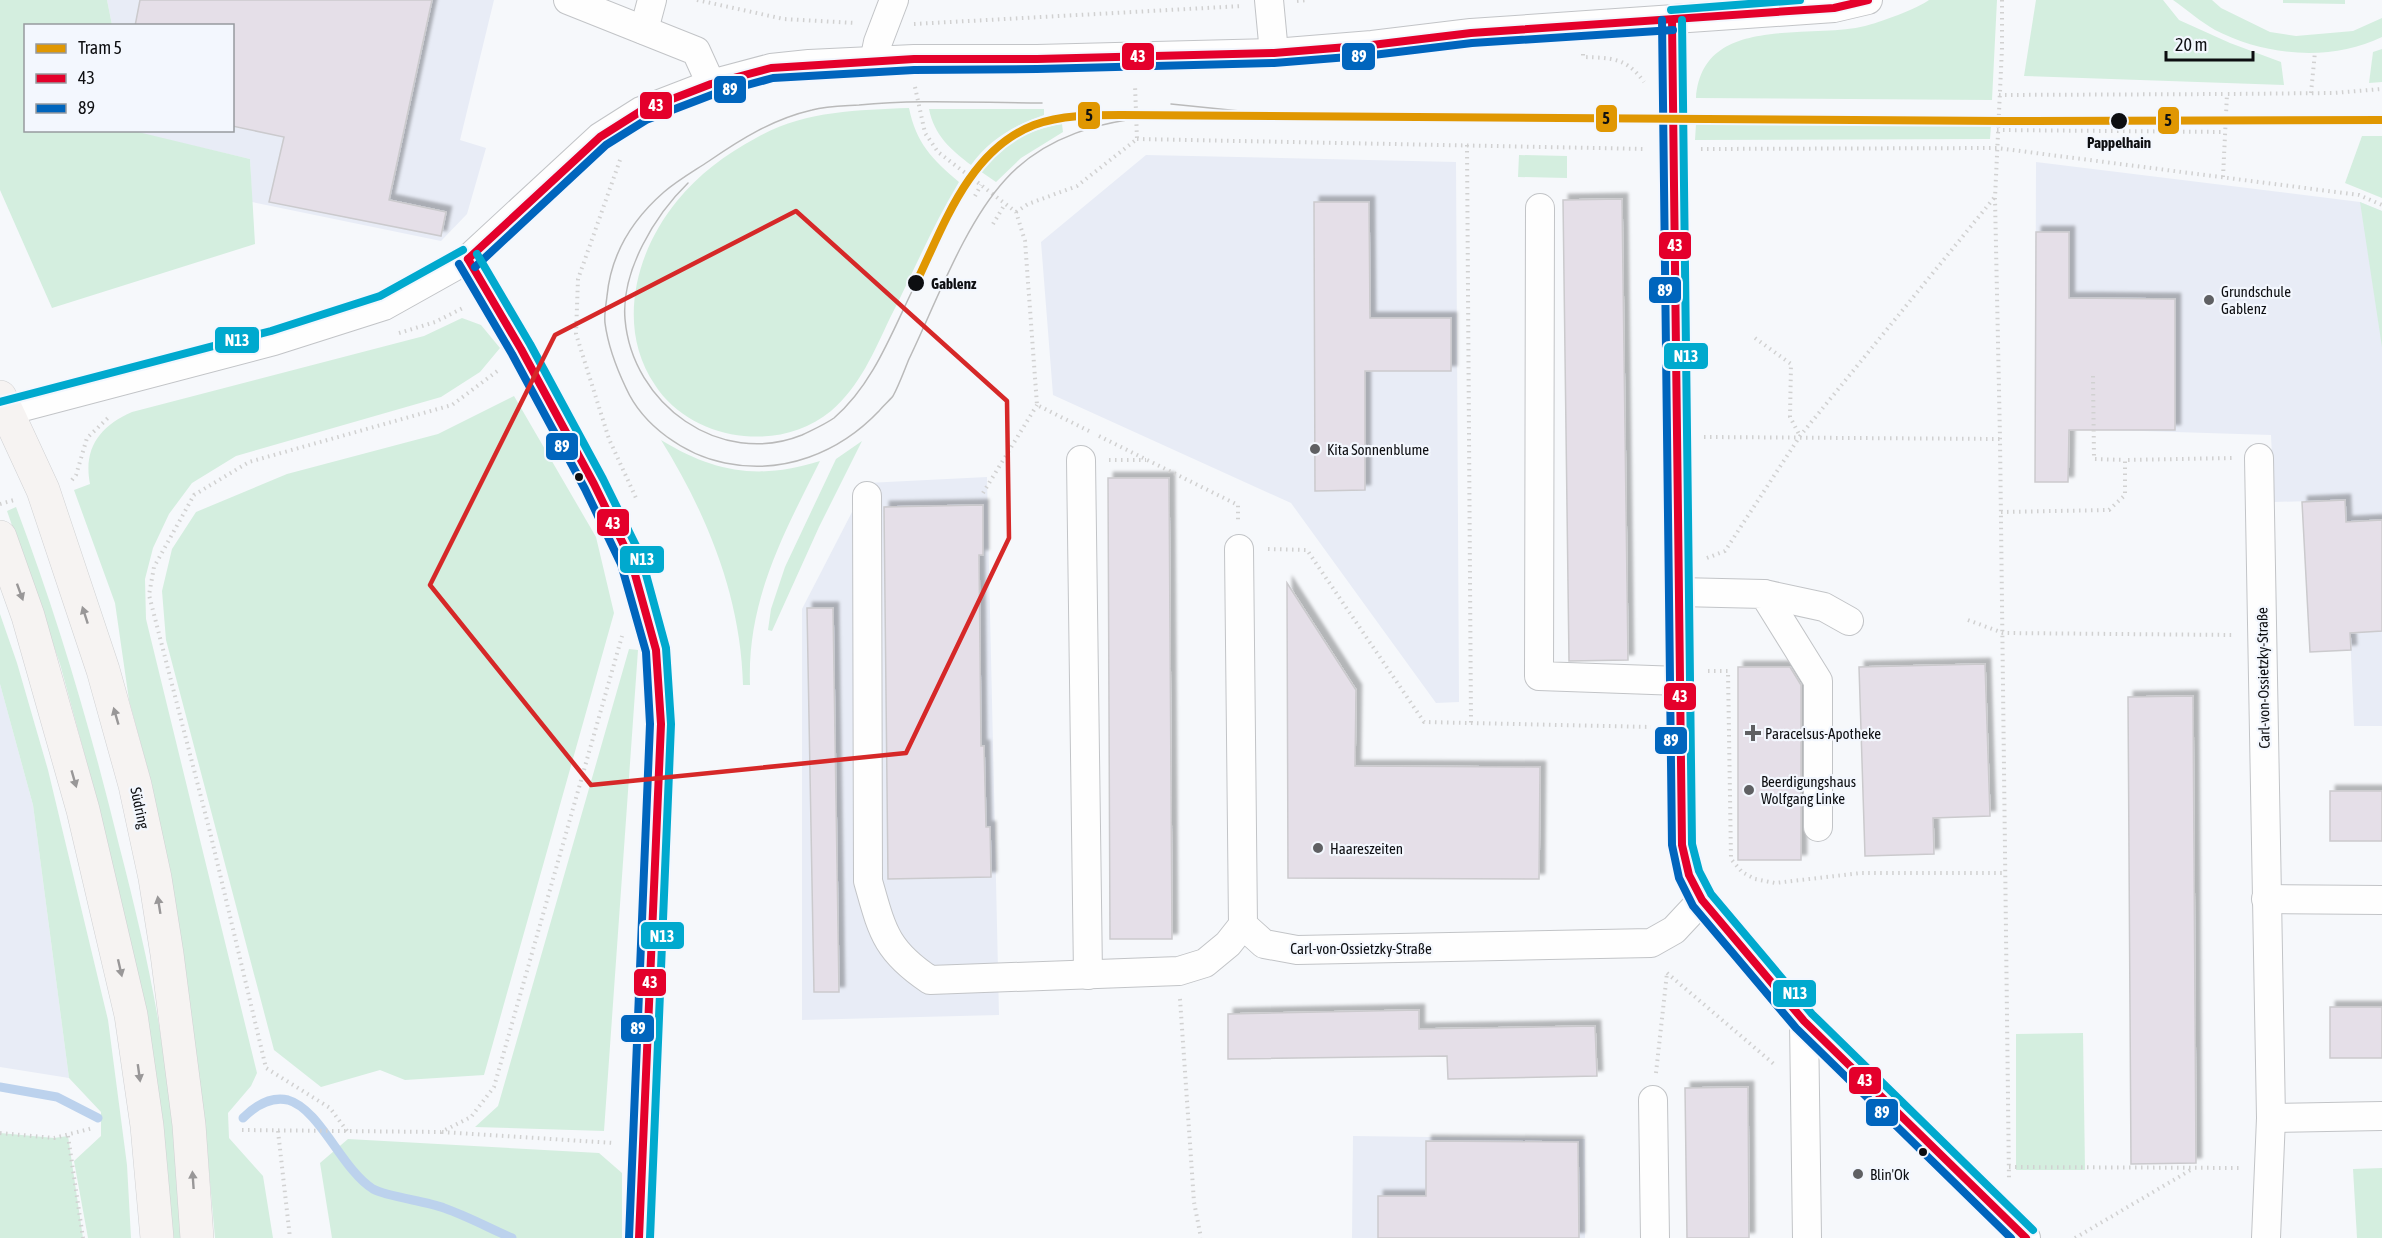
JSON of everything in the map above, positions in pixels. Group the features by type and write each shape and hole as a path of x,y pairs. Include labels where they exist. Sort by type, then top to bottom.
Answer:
{"main road":[{"name":"Südring","path":"2,407 43,490 103,670 135,785 153,867 167,954 189,1125 197,1238"},
{"path":"0,537 28,616 83,810 131,1015 147,1126 157,1238"}],"street":[{"path":"568,0 696,51 711,84"},
{"path":"644,30 652,0"},
{"path":"2,407 274,341 384,306 468,259 600,137 641,111 711,84 771,68 874,61 914,72 1133,57 1274,53 1372,45 1471,33 1834,8 1868,0"},
{"path":"1269,2 1274,53"},
{"path":"874,61 889,12"},
{"path":"1672,20 1673,149 1689,437 1679,581 1690,676 1680,726 1682,845 1689,875 1701,900 1804,1021 2018,1229"},
{"path":"1540,208 1539,676 1690,676"},
{"path":"468,259 521,349 594,484 631,560 656,650 661,724 639,1238"},
{"name":"Carl-von-Ossietzky-Straße","path":"2259,458 2271,1118 2266,1238"},
{"path":"1081,459 1088,975"},
{"path":"867,496 868,881 879,919 890,944 907,964 930,980 1179,971 1205,963 1228,944 1243,925 1239,549"},
{"path":"1679,581 1764,594 1824,607 1849,621"},
{"path":"1764,594 1818,681 1818,827"},
{"path":"2266,899 2382,900"},
{"path":"1651,943 1674,930 1701,900"},
{"name":"Carl-von-Ossietzky-Straße","path":"1243,925 1264,944 1297,950 1651,943"},
{"path":"1804,1021 1808,1238"},
{"path":"1653,1100 1655,1238"},
{"path":"2271,1118 2382,1116"}],"path":[{"path":"697,0 784,19 889,12 1308,0"},
{"path":"2002,0 1995,198 2001,439 2008,1167 2018,1229"},
{"path":"1582,26 1583,57 1615,58 1634,69 1647,86"},
{"path":"2311,93 2314,52"},
{"path":"1133,57 1137,139"},
{"path":"904,86 914,72"},
{"path":"914,72 925,133 938,152 1016,212 1025,241 1037,405 983,494"},
{"path":"1999,95 2311,93 2382,89"},
{"path":"2223,177 2227,94"},
{"path":"1997,130 2226,132"},
{"path":"1016,212 1028,204 1077,186 1137,139 1673,149 1997,148 2359,195 2382,205"},
{"path":"1467,145 1471,723"},
{"path":"623,150 578,279 576,334 609,439 638,503"},
{"path":"975,196 981,185"},
{"path":"1679,581 1725,551 1800,436 1995,198"},
{"path":"993,224 1005,204"},
{"path":"392,335 435,322 488,292"},
{"path":"1755,338 1791,364 1790,417 1800,436"},
{"path":"347,1131 330,1108 266,1068 210,832 149,596 154,567 194,495 249,462 452,405 493,375 521,349"},
{"path":"2094,376 2094,459 2259,458"},
{"path":"1037,405 1238,505 1239,549 1307,550 1424,722 1680,726"},
{"path":"0,504 71,481 76,475 87,438 108,417 119,414"},
{"path":"1689,437 2001,439"},
{"path":"1689,437 1702,448"},
{"path":"1081,459 1147,460"},
{"path":"2001,512 2109,510 2125,495 2125,460"},
{"path":"1968,620 2003,633 2262,636"},
{"path":"441,1132 471,1117 495,1087 624,628"},
{"path":"1690,676 1728,671 1731,859 1742,872 1755,879 1775,883 1861,873 2005,873"},
{"path":"1651,943 1667,973 1805,1091"},
{"path":"1179,971 1194,1202 1201,1238"},
{"path":"1653,1100 1667,973"},
{"path":"0,1133 54,1138 93,1128"},
{"path":"242,1130 441,1132 643,1145"},
{"path":"278,1131 290,1238"},
{"path":"68,1136 82,1238"},
{"path":"2008,1167 2269,1168"},
{"path":"2075,1238 2194,1167"}],"highlighted area":[{"path":"796,211 1007,401 1009,538 906,753 591,785 430,585 555,335"}],"shaded area":[{"path":"107,0 494,0 460,140 486,148 467,214 441,241 252,202 250,159 134,132 234,132 234,24 112,24"},
{"name":"Kita Sonnenblume","path":"1146,155 1456,162 1459,702 1436,703 1291,503 1053,395 1041,242"},
{"name":"Grundschule Gablenz","path":"2036,162 2360,202 2382,211 2382,520 2346,522 2345,500 2274,502 2271,435 2111,430 2111,377 2069,376 2068,482 2035,482"},
{"path":"987,477 999,1015 802,1020 802,609 867,483"},
{"path":"2382,631 2382,726 2354,726 2350,633"},
{"path":"0,684 33,805 69,1078 0,1067"},
{"path":"1353,1136 1585,1139 1585,1238 1352,1238"}],"green space":[{"path":"0,0 107,0 112,24 24,24 24,132 138,132 250,159 255,244 52,308 0,190"},
{"path":"1929,0 1997,0 1992,100 1696,98 1703,71 1717,53 1737,42 1761,35 1842,30 1865,26 1898,15"},
{"path":"2036,0 2163,0 2179,20 2230,43 2281,62 2284,85 2024,76"},
{"path":"2173,0 2212,0 2221,8 2270,32 2296,36 2353,31 2382,18 2382,37 2362,45 2320,53 2276,50 2255,46 2215,30"},
{"path":"2283,0 2345,0 2345,4 2283,3"},
{"path":"2382,49 2382,82 2369,83 2373,52"},
{"path":"909,108 916,131 926,150 959,182 872,356 850,391 821,418 811,424 779,435 756,437 731,434 694,421 683,414 663,396 655,385 643,363 636,339 634,315 641,267 662,221 677,201 703,174 745,144 774,129 792,122 830,114"},
{"path":"929,109 1044,109 1044,115 1023,123 995,140 971,165 944,141 935,127"},
{"path":"1062,124 1063,132 1021,158 996,182 980,171 1006,146 1027,134"},
{"path":"1696,124 1991,126 1990,139 1695,140"},
{"path":"2362,136 2382,136 2382,198 2345,183"},
{"path":"1519,155 1567,156 1567,178 1518,177"},
{"path":"2360,202 2382,211 2382,347"},
{"path":"462,318 481,325 500,348 480,372 441,397 236,456 192,483 169,514 153,548 145,579 146,619 257,1073 251,1086 228,1113 229,1138 263,1176 273,1238 215,1238 204,1115 152,785 129,700 115,603 74,490 90,484 89,460 96,440 111,424 132,412 424,336"},
{"path":"514,396 596,537 614,613 484,1075 405,1080 380,1070 321,1087 274,1050 166,640 162,591 172,549 196,512 287,474 438,434"},
{"path":"661,440 700,460 738,470 777,470 820,461 781,542 761,596 754,625 750,685 743,685 736,620 718,557 693,497"},
{"path":"862,441 819,527 772,631 768,630 771,609 785,567 836,459"},
{"path":"16,507 73,674 137,919 166,1068 184,1238 172,1238 97,800 60,664 7,511"},
{"path":"0,614 17,663 48,770 108,1020 127,1165 131,1238 88,1238 74,1161 101,1136 101,1112 69,1078 33,805 0,684"},
{"path":"629,649 638,650 604,1131 475,1127 498,1106"},
{"path":"2083,1033 2085,1170 2016,1170 2016,1034"},
{"path":"0,1133 54,1138 68,1136 83,1238 0,1238"},
{"path":"348,1139 599,1153 622,1173 622,1238 332,1238 320,1163"},
{"path":"2382,1168 2382,1238 2357,1238 2353,1169"}],"building":[{"path":"140,0 432,0 389,200 446,212 441,236 269,202 284,137 234,126 234,24 135,24"},
{"path":"1622,199 1628,660 1569,661 1563,200"},
{"path":"1314,202 1369,202 1370,318 1451,318 1451,371 1365,371 1365,490 1315,491"},
{"path":"2036,232 2069,232 2069,298 2175,299 2175,430 2069,430 2068,482 2035,482"},
{"path":"1108,478 1169,478 1172,939 1110,939"},
{"path":"2345,500 2346,522 2382,520 2382,631 2350,633 2351,650 2310,652 2302,502"},
{"path":"983,505 983,555 979,555 981,746 984,746 986,827 990,827 991,877 888,879 884,507"},
{"path":"1287,583 1356,690 1355,766 1540,767 1539,879 1288,878"},
{"path":"807,608 833,608 839,992 814,992"},
{"path":"1985,664 1990,816 1933,818 1934,854 1865,856 1859,667"},
{"path":"1738,667 1790,667 1801,685 1801,860 1738,860"},
{"path":"2193,696 2196,1163 2131,1164 2128,697"},
{"path":"2330,791 2382,791 2382,841 2330,841"},
{"path":"2330,1007 2382,1007 2382,1058 2330,1058"},
{"path":"1419,1010 1419,1029 1595,1026 1597,1076 1448,1079 1447,1056 1228,1059 1228,1014"},
{"path":"1748,1087 1749,1238 1687,1238 1685,1088"},
{"path":"1426,1141 1578,1142 1579,1238 1378,1238 1378,1196 1426,1196"}],"waterway":[{"path":"0,1087 57,1097 98,1118"},
{"path":"243,1118 263,1103 275,1099 288,1100 300,1106 310,1115 351,1168 373,1189 444,1208 512,1238"}],"tram line":[{"path":"1042,103 905,102 818,109 784,119 758,131 669,188 653,202 625,238 609,281 605,310 606,332 616,364 633,402 643,415 667,437 695,453 725,463 768,466 789,463 828,449 863,426 893,396 964,242 976,219 1005,180 1037,152 1075,133 1116,122 1158,116"},
{"path":"1171,104 1310,118"},
{"name":"5","path":"916,283 961,192 992,152 1011,137 1034,125 1066,117 1121,115 2005,121 2382,120"},
{"path":"688,183 653,227 634,263 625,301 625,319 631,350 644,378 662,402 685,421 712,435 741,443 771,443 802,435 834,418 848,404 871,372 916,283"}],"transit line":[{"name":"N13","path":"1671,10 1800,0"},
{"name":"43","path":"468,259 600,137 641,111 711,84 771,68 914,59 1037,59 1274,53 1372,45 1471,33 1834,8 1868,0"},
{"name":"89","path":"1662,20 1672,845 1679,878 1693,906 1796,1028 2011,1238"},
{"name":"43","path":"1672,20 1682,845 1689,875 1702,900 1804,1021 2026,1238"},
{"name":"N13","path":"1682,20 1692,844 1699,871 1711,894 1812,1014 2033,1230"},
{"name":"89","path":"475,267 606,145 646,120 714,94 773,78 914,70 1274,63 1373,55 1472,43 1673,30"},
{"name":"N13","path":"0,402 271,331 380,296 463,250"},
{"name":"N13","path":"477,254 530,344 603,479 641,556 666,648 671,724 650,1238"},
{"name":"43","path":"468,259 521,349 594,484 631,560 656,650 661,724 639,1238"},
{"name":"89","path":"459,264 512,354 585,489 621,564 646,652 650,724 629,1238"}],"place":[{"name":"Pappelhain","path":"2119,121"},
{"name":"Gablenz","path":"916,283"},
{"name":"Grundschule Gablenz","path":"2209,300"},
{"name":"Kita Sonnenblume","path":"1315,449"},
{"name":"Paracelsus-Apotheke","path":"1753,733"},
{"name":"Beerdigungshaus Wolfgang Linke","path":"1749,790"},
{"name":"Haareszeiten","path":"1318,848"},
{"name":"Blin'Ok","path":"1858,1174"}]}
